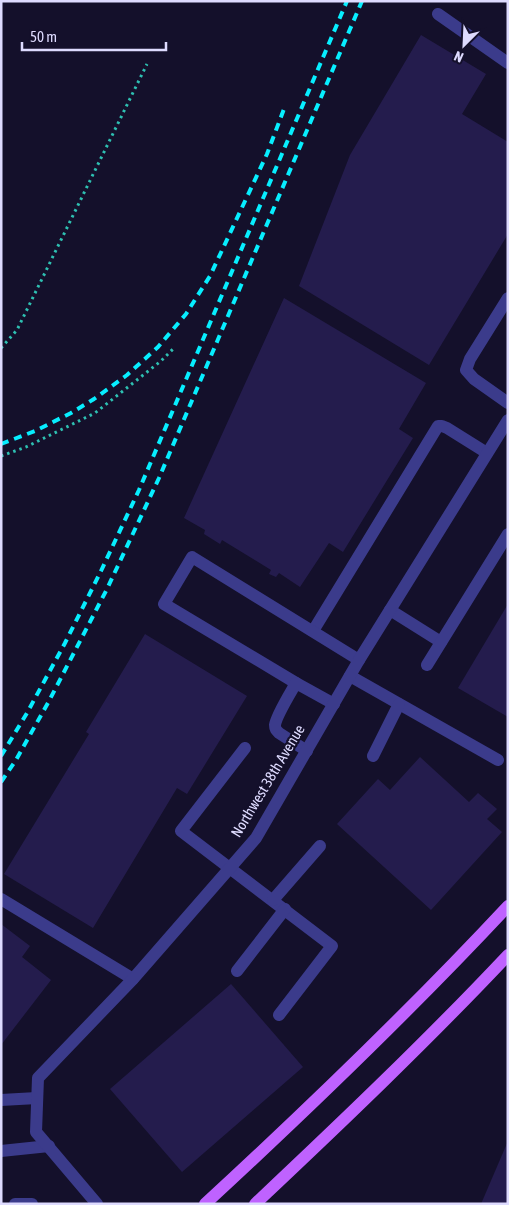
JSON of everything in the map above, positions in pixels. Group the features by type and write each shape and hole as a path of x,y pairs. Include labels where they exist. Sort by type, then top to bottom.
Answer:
{"main road":[{"path":"205,1204 376,1043 508,906"},
{"path":"255,1204 458,1008 508,955"}],"street":[{"path":"438,14 508,63"},
{"path":"508,298 470,359 466,370 474,379 508,403"},
{"name":"Northwest 38th Avenue","path":"49,1146 36,1132 38,1078 133,979 256,838 359,660 508,420"},
{"path":"313,632 438,426 447,428 487,453"},
{"path":"426,665 508,534"},
{"path":"334,704 164,604 192,557 359,660"},
{"path":"390,610 441,642"},
{"path":"350,676 498,760"},
{"path":"296,683 275,725 279,733 307,750"},
{"path":"373,756 399,704"},
{"path":"245,748 182,831 332,946 279,1015"},
{"path":"273,900 320,846"},
{"path":"1,899 133,979"},
{"path":"237,971 285,909"},
{"path":"1,1100 38,1098"},
{"path":"1,1150 49,1146 97,1204"},
{"path":"15,1204 32,1204"}],"path":[{"path":"1,348 17,330 147,64"},
{"path":"1,456 26,447 95,413 162,361 175,347"}],"building":[{"path":"421,35 486,74 462,114 508,142 508,234 429,365 299,286 350,155"},
{"path":"284,298 426,383 399,429 413,438 343,552 329,543 300,587 279,573 276,577 269,574 271,570 222,540 220,544 204,534 205,530 184,518"},
{"path":"508,604 508,717 458,688"},
{"path":"145,634 247,696 187,794 177,788 93,928 4,874 89,734 86,732"},
{"path":"420,757 469,802 478,793 497,809 487,819 502,832 431,910 337,824 378,779 390,790"},
{"path":"1,924 30,946 22,957 51,980 1,1045"},
{"path":"231,984 303,1067 182,1172 110,1089"},
{"path":"508,1141 508,1204 481,1204"}],"railway":[{"path":"1,756 65,643 139,490 347,1"},
{"path":"1,782 16,760 49,701 107,589 159,478 362,1"},
{"path":"1,444 35,431 94,399 127,375 158,347 186,314 210,276 267,154 284,109"}]}
